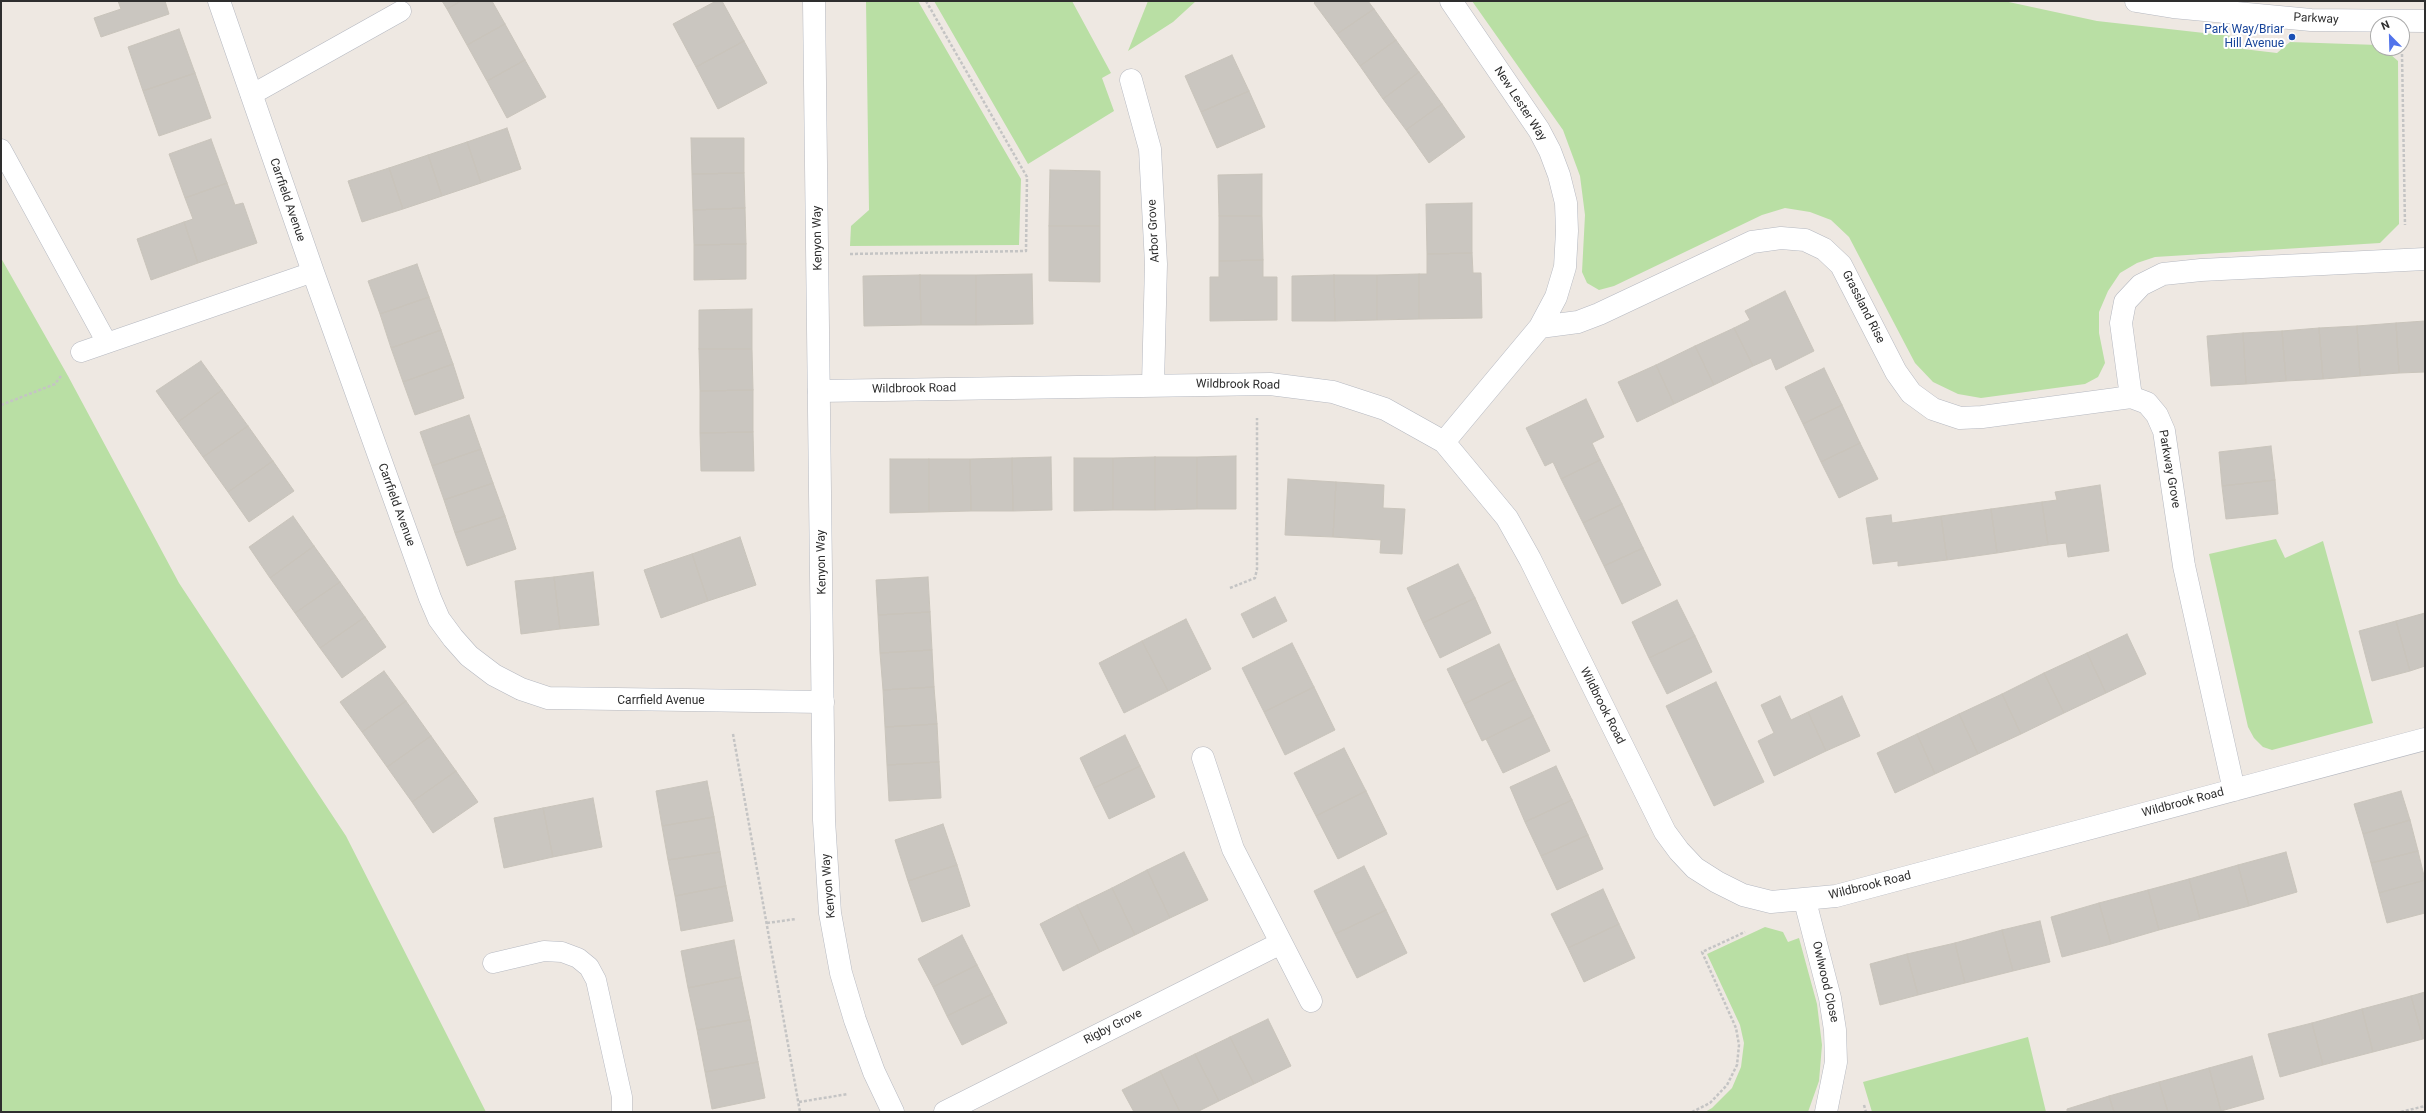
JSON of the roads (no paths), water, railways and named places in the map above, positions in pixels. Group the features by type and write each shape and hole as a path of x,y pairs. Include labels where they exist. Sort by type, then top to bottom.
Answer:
{"street":[{"name":"Carrfield Avenue","path":"219,1 313,272 430,598 439,619 469,656 508,682 548,698 823,702"},
{"name":"Kenyon Way","path":"814,1 824,820 830,913 841,973 855,1020 893,1112"},
{"name":"New Lester Way","path":"1444,442 1540,327 1556,297 1565,267 1567,231 1566,203 1559,175 1539,130 1451,1"},
{"name":"Parkway","path":"2136,1 2311,20 2425,21"},
{"name":"Arbor Grove","path":"1130,80 1150,150 1156,264 1153,384"},
{"name":"Grassland Rise","path":"1540,327 1578,322 1599,314 1752,242 1780,238 1805,240 1824,249 1841,266 1896,372 1911,393 1933,409 1960,418 1982,418 2131,397"},
{"path":"2131,397 2121,323 2125,302 2141,285 2163,274 2201,270 2416,259"},
{"name":"Wildbrook Road","path":"819,391 1153,384 1256,384 1333,392 1385,409 1444,442 1507,518 1526,552 1665,832 1679,851 1695,868 1743,895 1771,902 1805,901 1836,896 2425,739"},
{"name":"Parkway Grove","path":"2131,397 2147,402 2157,415 2164,430 2184,566 2234,790"},
{"path":"1203,758 1233,849 1311,1001"},
{"name":"Owlwood Close","path":"1805,901 1830,998 1835,1030 1836,1062 1826,1112"},
{"name":"Rigby Grove","path":"945,1112 1281,943"}],"lane":[{"path":"251,96 401,11"},
{"path":"1,149 108,343"},
{"path":"81,352 313,272"},
{"path":"493,963 544,952 562,952 578,958 589,967 596,980 622,1097 622,1112"}],"place":[{"name":"Park Way/Briar Hill Avenue","path":"2292,37"}]}
